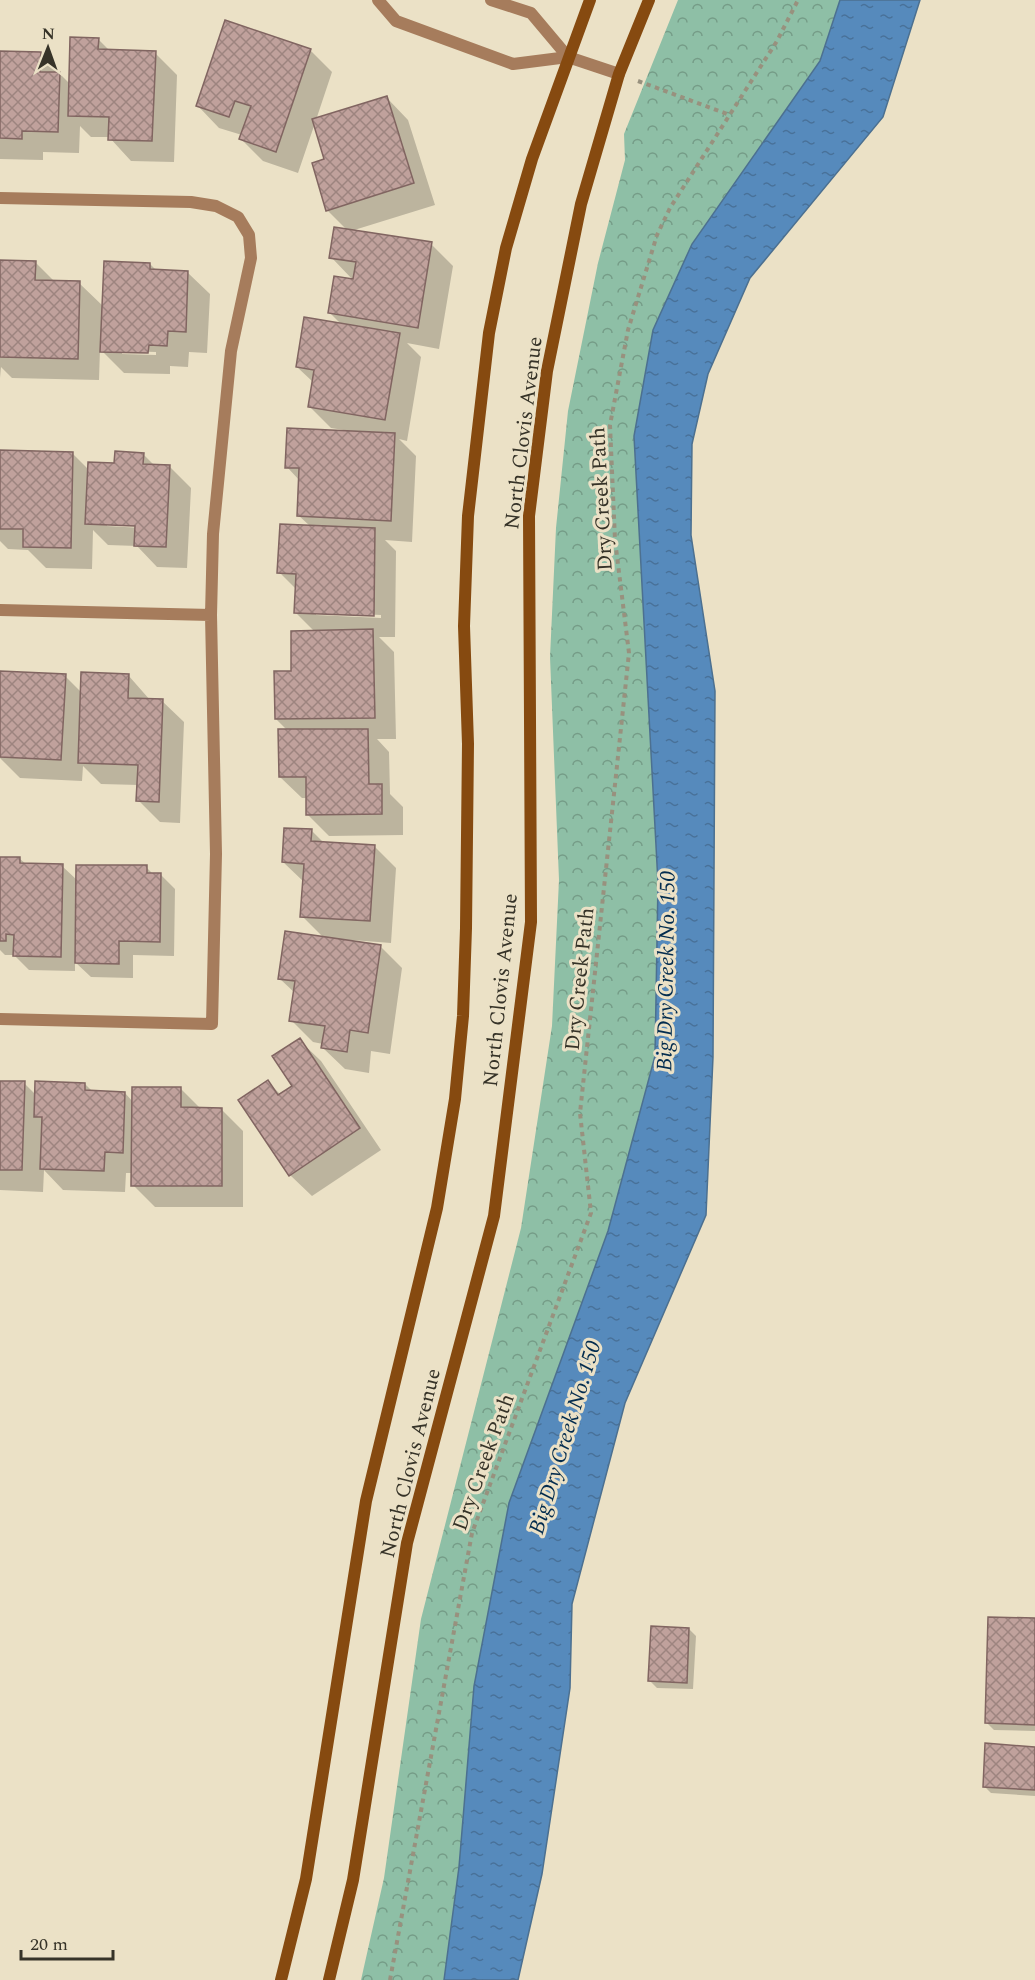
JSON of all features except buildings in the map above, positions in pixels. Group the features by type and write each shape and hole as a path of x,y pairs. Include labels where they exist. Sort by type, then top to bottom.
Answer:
{"main road":[{"name":"North Clovis Avenue","path":"281,1980 306,1879 366,1501 437,1208 455,1099 463,1016 466,928 468,744 464,615 468,516 476,427 489,333 506,248 532,159 590,0"},
{"name":"North Clovis Avenue","path":"329,1980 353,1880 407,1543 494,1216 531,922 529,516 547,371 581,204 619,74 649,0"}],"street":[{"path":"378,0 396,21 513,64 568,57 619,74"},
{"path":"491,0 531,13 568,57"},
{"path":"0,198 191,202 216,206 238,217 249,235 251,258 229,375 213,534 210,615 216,854 212,1024 0,1019"},
{"path":"0,610 210,615"}],"path":[{"name":"Dry Creek Path","path":"390,1980 472,1533 591,1213 580,1113 629,653 615,540 609,425 628,330 657,235 670,208 777,41 798,0"},
{"path":"619,74 730,115"}],"green space":[{"path":"678,0 840,0 820,61 692,244 634,436 658,884 655,1056 608,1231 459,1867 444,1980 361,1980 384,1878 421,1619 521,1228 552,1026 559,880 550,657 556,528 568,411 598,263 625,160 624,134"}],"water":[{"name":"Big Dry Creek No. 150","path":"840,0 920,0 883,117 750,278 708,374 692,444 691,535 715,691 713,1057 706,1215 625,1403 572,1604 570,1688 542,1874 518,1980 444,1980 459,1867 474,1686 509,1503 608,1231 655,1056 658,883 634,436 653,330 692,244 820,61"}]}
